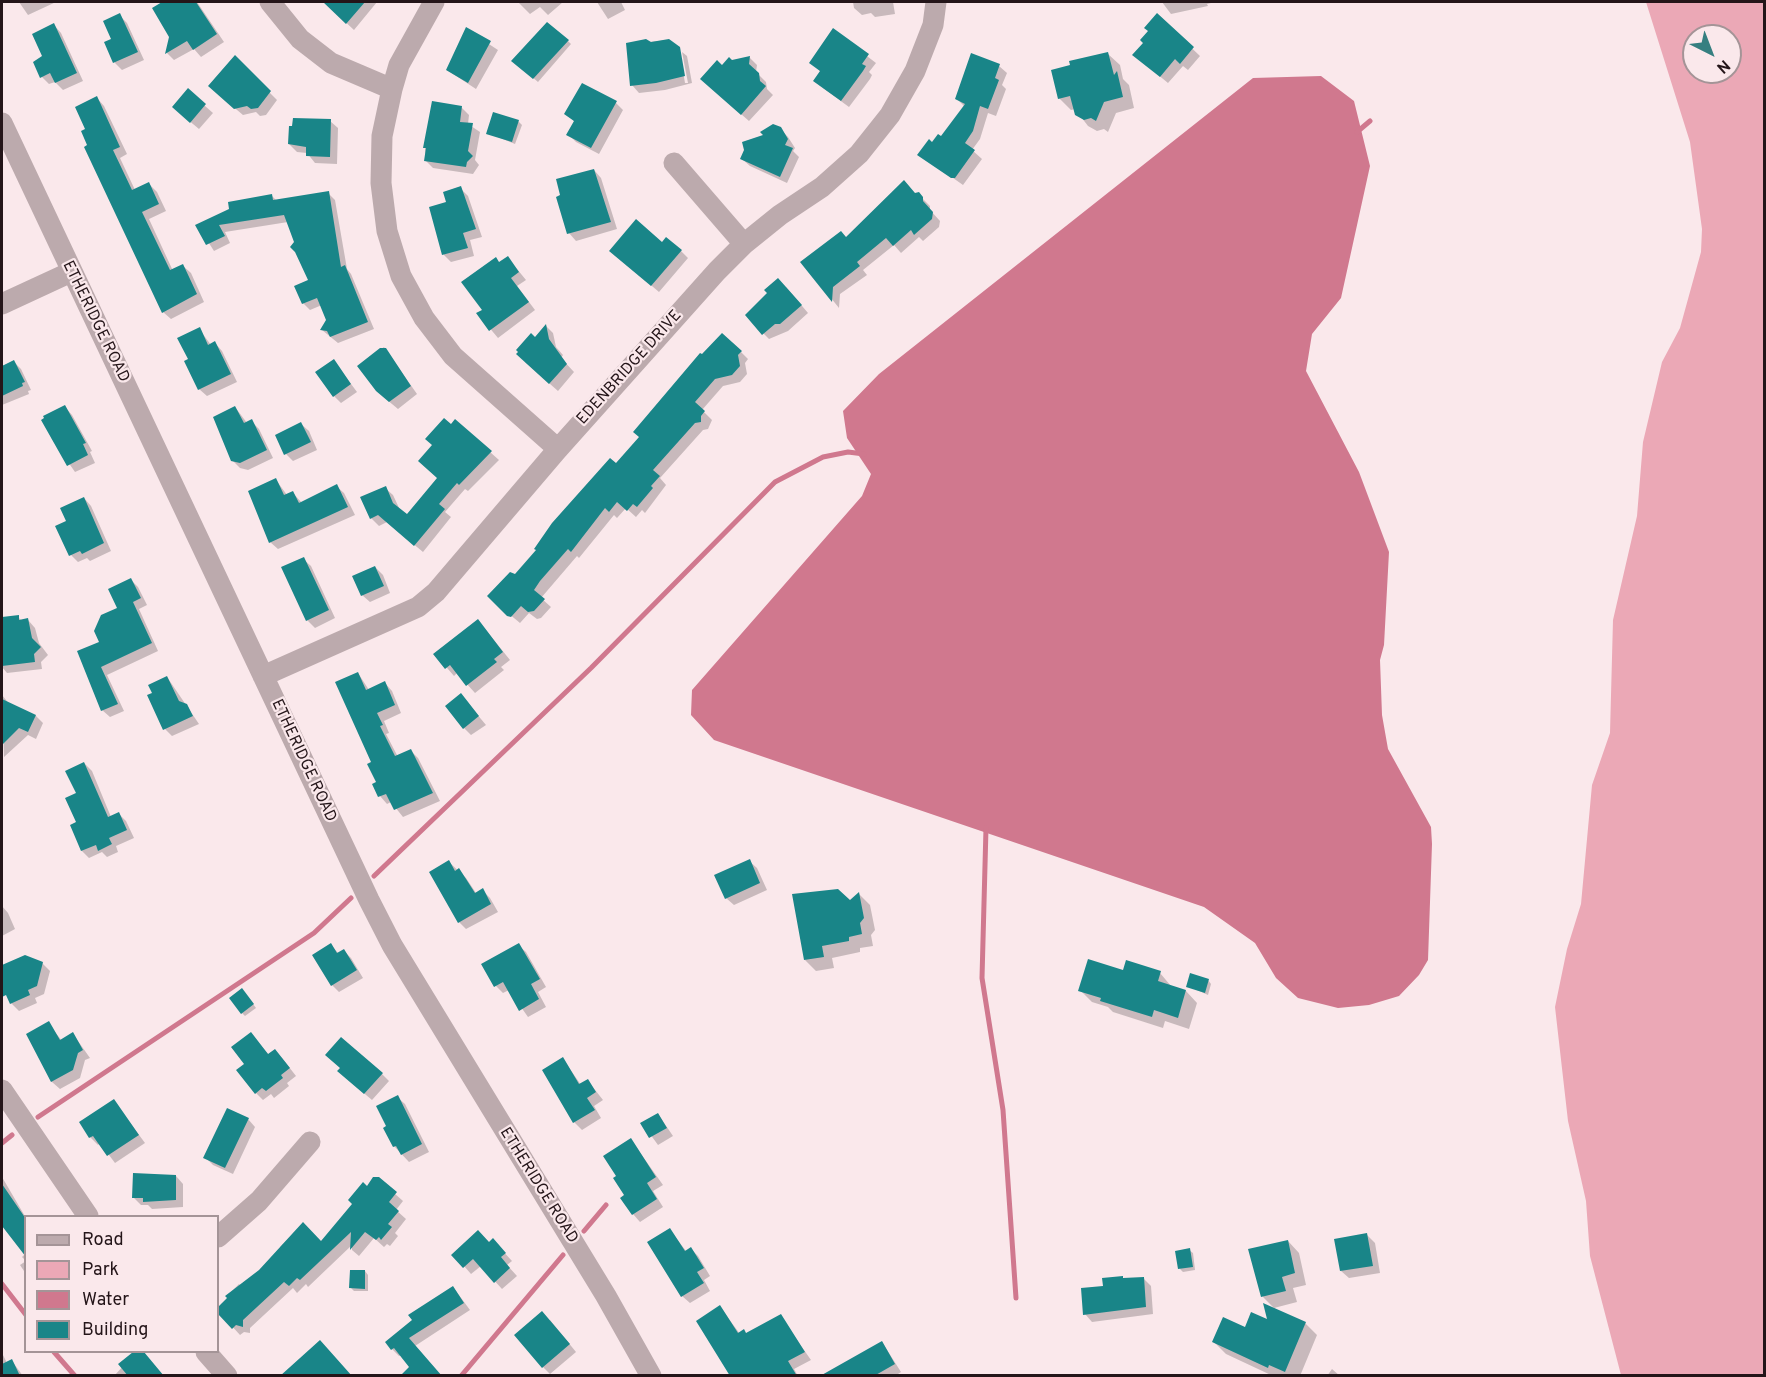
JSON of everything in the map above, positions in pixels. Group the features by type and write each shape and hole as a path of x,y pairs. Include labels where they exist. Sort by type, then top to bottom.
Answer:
{"street":[{"path":"270,2 300,39 331,63 392,89"},
{"path":"434,2 403,58 392,89 382,136 381,183 387,231 401,276 424,318 453,356 558,449"},
{"name":"EDENBRIDGE DRIVE","path":"263,676 387,621 427,600 436,592 558,449 693,297 744,244 780,215 822,187 859,154 890,115 915,71 933,24 936,2"},
{"name":"ETHERIDGE ROAD","path":"2,123 392,945 606,1296 651,1376"},
{"path":"674,163 744,244"},
{"path":"2,304 71,272"},
{"path":"2,1090 87,1215"},
{"path":"219,1236 259,1201 310,1142"},
{"path":"207,1353 227,1376"}],"green space":[{"path":"1646,2 1764,2 1764,1375 1621,1375 1590,1256 1586,1201 1568,1121 1555,1007 1567,949 1581,904 1592,785 1610,733 1613,620 1637,516 1643,442 1662,362 1680,328 1701,252 1702,229 1690,142"}],"water":[{"path":"1321,76 1354,101 1370,166 1341,298 1312,334 1306,371 1359,472 1389,552 1384,645 1380,660 1382,715 1388,749 1431,827 1432,844 1428,960 1419,975 1399,996 1369,1005 1338,1008 1298,998 1276,978 1255,943 1204,907 714,740 691,715 692,690 862,496 871,474 847,438 843,411 879,374 1253,78"}],"building":[{"path":"162,2 196,2 217,34 193,50 187,41 165,54 169,37 152,8"},
{"path":"323,2 365,2 346,24"},
{"path":"120,13 138,52 113,63 104,42 111,39 103,21"},
{"path":"1157,13 1194,47 1180,64 1175,59 1160,77 1132,55 1143,43 1140,40 1148,31 1144,28"},
{"path":"547,22 569,40 533,79 511,61"},
{"path":"54,23 77,73 55,83 50,73 40,78 33,62 42,56 32,34"},
{"path":"466,27 491,41 468,83 446,70"},
{"path":"833,28 869,54 862,64 866,66 841,101 813,81 820,71 809,63"},
{"path":"646,39 651,42 669,39 680,47 685,76 630,86 626,43"},
{"path":"1108,52 1114,75 1117,71 1123,97 1104,102 1096,121 1091,118 1084,120 1075,115 1070,96 1058,99 1051,70 1070,65 1069,61"},
{"path":"971,53 1000,64 995,78 999,80 988,109 980,106 973,131 965,143 975,150 955,178 951,178 917,155 929,139 932,142 938,134 941,136 965,104 955,99"},
{"path":"235,55 271,91 258,108 251,109 247,106 234,109 208,86"},
{"path":"750,56 749,64 759,73 760,81 766,86 741,115 700,79 717,60 722,65 729,57 732,60"},
{"path":"582,83 617,101 591,148 566,135 574,121 564,114"},
{"path":"188,88 206,104 190,123 172,107"},
{"path":"97,96 120,147 113,150 132,190 149,182 159,204 142,212 170,270 183,264 197,294 162,313 84,147 87,145 81,131 85,129 75,107"},
{"path":"432,101 462,106 460,122 473,123 468,151 473,156 467,162 466,167 424,161 426,148 423,148"},
{"path":"493,112 519,120 512,142 486,134"},
{"path":"293,118 331,119 330,157 306,156 306,147 288,144 289,126 292,126"},
{"path":"773,124 781,127 788,139 785,145 793,148 780,177 740,159 744,150 742,142 763,135 760,132"},
{"path":"594,169 611,222 567,234 556,197 560,195 556,179"},
{"path":"904,180 915,193 919,192 923,197 923,201 933,212 932,219 914,235 911,230 893,246 886,238 857,262 860,266 833,287 832,302 800,262 841,231 846,237"},
{"path":"461,186 476,229 463,233 468,248 442,255 429,207 446,202 443,192"},
{"path":"329,191 341,267 345,265 368,322 330,337 327,331 320,330 326,320 317,298 302,304 294,286 308,280 295,252 290,247 294,242 284,215 219,225 225,236 206,245 195,225 229,209 228,202 272,194 273,200"},
{"path":"636,219 662,242 666,237 682,250 651,286 609,251"},
{"path":"508,256 519,272 511,278 529,302 489,331 476,313 482,310 461,282 496,257 499,262"},
{"path":"778,278 802,305 780,324 775,324 762,335 745,315 767,293 764,290"},
{"path":"546,324 549,339 567,364 549,384 516,354 518,352 516,350 531,333 535,337"},
{"path":"200,327 208,345 215,341 231,374 198,390 184,361 188,359 177,338"},
{"path":"722,333 742,351 738,355 740,366 732,375 715,379 695,402 705,411 701,416 701,422 695,423 653,470 660,476 651,486 653,488 637,507 633,504 627,511 617,502 609,512 605,508 571,552 568,549 534,590 545,599 534,611 528,612 521,606 511,617 507,616 487,596 510,572 515,574 536,550 534,549 552,523 610,458 616,463 639,437 633,432 700,353 702,354"},
{"path":"380,348 386,348 411,386 389,402 376,391 357,366"},
{"path":"334,359 351,384 333,397 315,372"},
{"path":"14,360 25,382 22,383 23,386 2,396 2,366"},
{"path":"65,405 86,443 83,444 88,455 67,466 41,420 43,416"},
{"path":"235,406 244,423 252,419 267,450 240,463 231,461 213,417"},
{"path":"444,418 451,424 455,419 492,451 459,485 457,483 439,504 445,509 414,546 378,515 370,519 360,497 386,486 393,503 407,514 437,478 418,461 432,445 425,439"},
{"path":"301,422 311,442 284,455 275,435"},
{"path":"276,478 284,495 293,491 299,503 337,484 348,507 269,543 248,491"},
{"path":"84,497 104,543 82,554 80,551 69,556 55,526 66,521 60,508"},
{"path":"304,557 329,610 306,621 281,567"},
{"path":"375,566 384,586 361,596 352,576"},
{"path":"131,578 141,598 133,602 152,643 101,667 118,704 101,711 77,651 99,642 94,631 101,615 117,608 108,589"},
{"path":"19,615 19,620 28,618 32,638 41,647 34,654 35,662 2,666 2,617"},
{"path":"478,619 503,652 494,659 497,662 466,686 450,665 445,669 433,654"},
{"path":"358,672 366,690 385,681 395,705 377,713 383,725 380,726 395,756 411,749 433,793 394,810 386,794 378,797 372,784 376,782 367,764 371,762 335,682"},
{"path":"167,676 179,701 187,704 193,716 163,730 147,695 152,693 148,685"},
{"path":"461,693 479,716 463,729 445,706"},
{"path":"2,699 36,715 28,732 19,728 2,745"},
{"path":"84,762 108,817 119,812 127,830 109,838 112,844 98,851 96,845 81,851 70,825 76,822 65,798 76,793 65,771"},
{"path":"750,859 760,883 725,899 714,875"},
{"path":"449,860 455,871 459,868 475,893 483,888 491,904 458,923 429,872"},
{"path":"838,889 850,900 859,892 864,918 860,923 862,934 849,937 849,941 822,946 824,957 804,960 792,894"},
{"path":"331,943 337,953 344,949 357,970 331,986 312,955"},
{"path":"519,943 540,979 531,984 539,999 519,1011 503,982 494,987 481,964"},
{"path":"25,955 43,962 37,986 28,990 30,995 10,1004 6,995 2,997 2,965"},
{"path":"1088,959 1123,970 1126,960 1161,971 1158,981 1186,990 1178,1018 1154,1010 1152,1017 1100,1001 1101,998 1078,991"},
{"path":"1190,973 1209,979 1205,993 1186,987"},
{"path":"242,988 254,1004 241,1014 229,998"},
{"path":"49,1021 60,1040 73,1032 83,1050 78,1053 73,1070 51,1082 26,1034"},
{"path":"251,1032 268,1054 275,1049 290,1068 281,1075 283,1078 266,1091 262,1088 255,1094 236,1070 244,1064 231,1047"},
{"path":"341,1037 383,1073 364,1094 337,1071 340,1068 325,1055"},
{"path":"563,1057 579,1084 588,1079 596,1092 587,1098 595,1110 573,1123 542,1070"},
{"path":"398,1095 422,1144 401,1155 396,1146 393,1147 383,1128 386,1126 376,1106"},
{"path":"114,1099 139,1135 107,1156 93,1136 89,1138 79,1122"},
{"path":"227,1108 249,1118 225,1168 203,1158"},
{"path":"658,1113 667,1128 649,1138 640,1123"},
{"path":"631,1138 656,1177 647,1183 657,1199 632,1215 620,1198 624,1195 613,1178 616,1176 603,1156"},
{"path":"133,1173 176,1175 176,1200 143,1202 143,1198 132,1198"},
{"path":"373,1177 379,1177 397,1192 389,1202 399,1211 388,1224 392,1227 381,1240 379,1237 376,1240 365,1232 350,1250 351,1232 300,1280 297,1278 289,1286 284,1282 243,1320 243,1327 236,1325 232,1329 219,1315 219,1306 227,1298 225,1296 259,1270 303,1222 321,1241 352,1204 348,1200 363,1182 367,1186"},
{"path":"2,1184 24,1216 24,1254 2,1226"},
{"path":"670,1228 685,1251 691,1247 704,1268 697,1272 704,1283 681,1297 647,1242"},
{"path":"478,1230 489,1242 493,1238 506,1253 501,1257 510,1268 494,1283 473,1259 463,1268 451,1255"},
{"path":"1367,1233 1373,1266 1340,1271 1334,1239"},
{"path":"1288,1240 1295,1273 1282,1277 1286,1291 1261,1297 1248,1249"},
{"path":"1190,1248 1193,1267 1178,1269 1175,1251"},
{"path":"350,1270 365,1270 365,1289 349,1288"},
{"path":"1123,1276 1123,1278 1144,1277 1146,1307 1083,1315 1081,1288 1103,1286 1102,1278"},
{"path":"453,1286 464,1303 409,1338 442,1376 400,1376 409,1367 394,1348 391,1350 385,1342 412,1320 408,1315"},
{"path":"1263,1303 1306,1322 1285,1372 1269,1365 1268,1368 1212,1342 1223,1317 1245,1327 1251,1312 1267,1319"},
{"path":"720,1305 738,1333 744,1329 746,1333 781,1314 805,1352 788,1361 797,1376 730,1376 696,1321"},
{"path":"542,1311 570,1344 542,1368 514,1335"},
{"path":"320,1340 352,1376 280,1376"},
{"path":"882,1341 895,1364 874,1376 820,1376"},
{"path":"132,1353 145,1353 164,1376 128,1376 118,1364"},
{"path":"12,1359 20,1376 2,1376 2,1364"}],"waterway":[{"path":"1357,132 1370,121"},
{"path":"374,876 591,668 775,482 823,457 848,452 864,454"},
{"path":"986,828 982,978 1003,1110 1016,1298"},
{"path":"38,1117 314,933 351,898"},
{"path":"2,1143 12,1135"},
{"path":"584,1231 606,1205"},
{"path":"461,1376 563,1255"},
{"path":"2,1284 24,1312"},
{"path":"55,1353 75,1376"}]}
